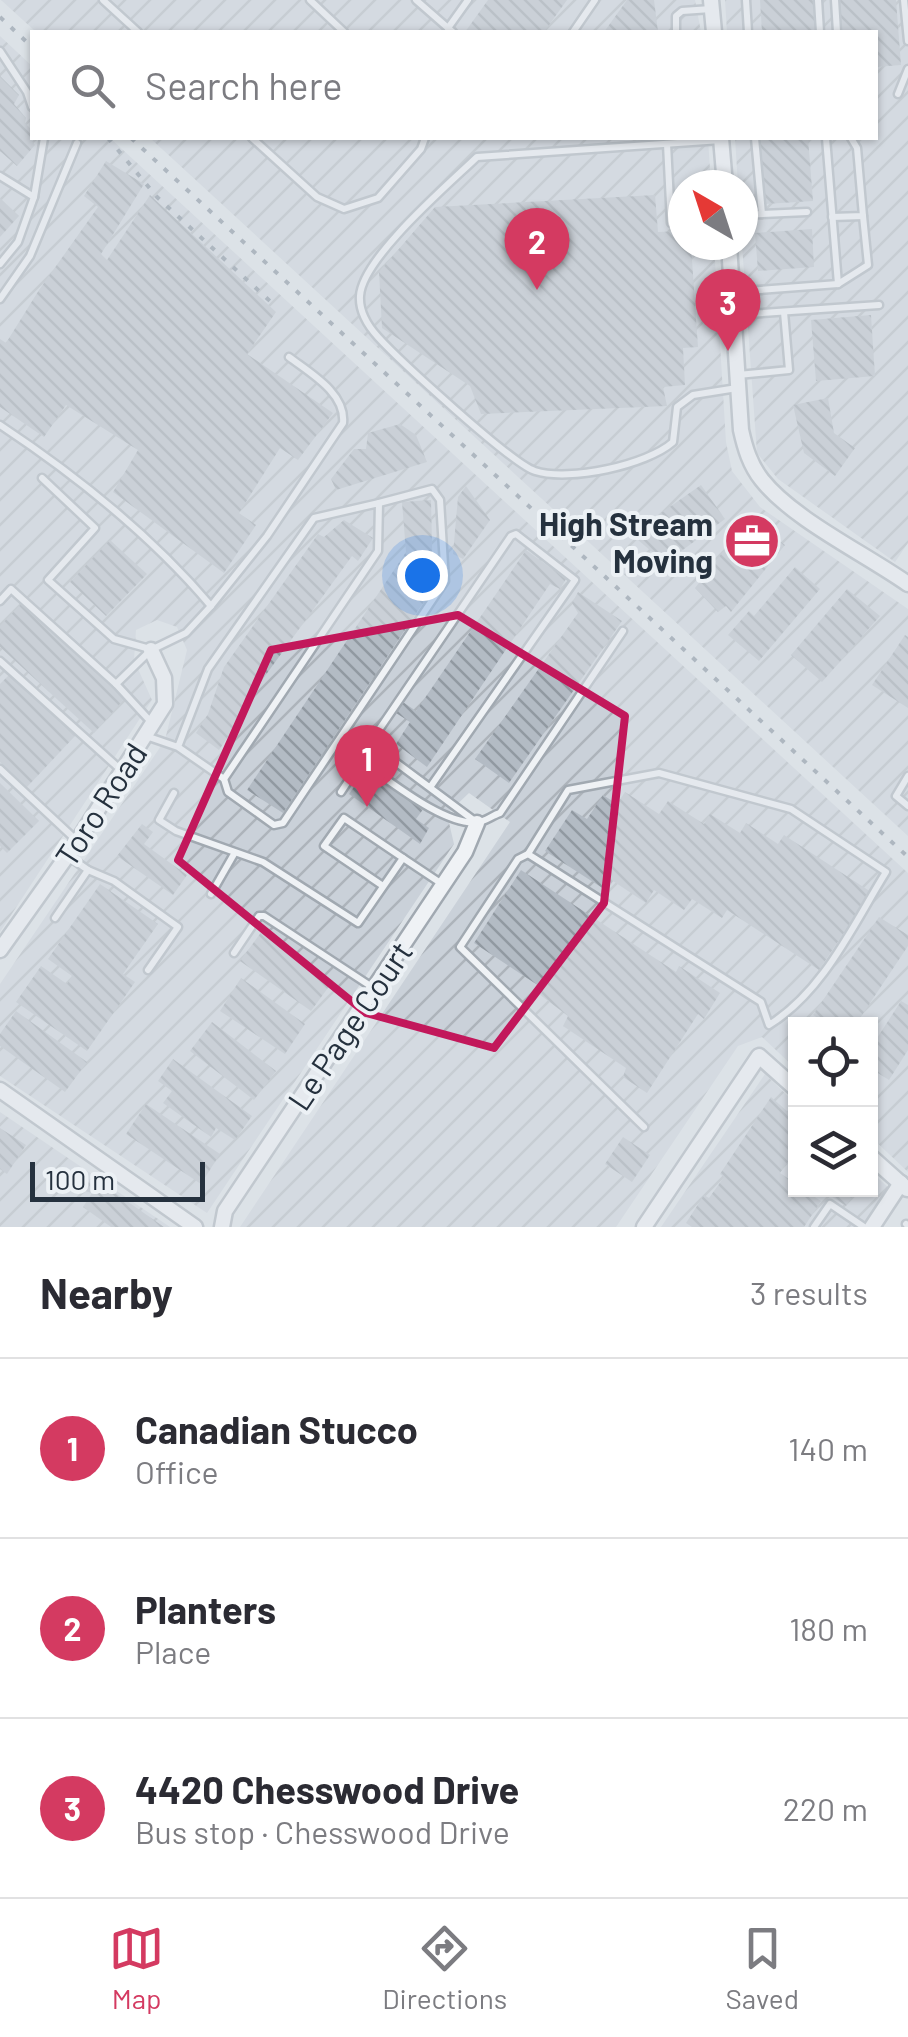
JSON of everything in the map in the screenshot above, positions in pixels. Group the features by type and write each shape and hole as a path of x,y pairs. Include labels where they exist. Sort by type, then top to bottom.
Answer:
{"street":[{"path":"712,4 714,30"},
{"path":"721,140 724,170"},
{"path":"730,260 741,430 748,458 760,478 783,501 906,577"},
{"name":"Toro Road","path":"0,950 78,842 165,704 164,678 151,650"},
{"name":"Le Page Court","path":"222,1227 225,1211 465,852 477,823"},
{"path":"644,1227 758,1056 788,1082"},
{"path":"0,1090 195,1227"},
{"path":"868,1227 904,1187 878,1163"}],"lane":[{"path":"103,0 136,30"},
{"path":"310,0 342,30"},
{"path":"416,0 451,30 468,0"},
{"path":"574,30 595,0"},
{"path":"746,0 748,30"},
{"path":"818,0 820,30"},
{"path":"836,0 837,30"},
{"path":"904,0 908,40"},
{"path":"676,30 676,16 682,11 712,4"},
{"path":"0,52 30,101"},
{"path":"898,94 908,69"},
{"path":"0,264 18,242 34,197 44,140"},
{"path":"254,140 317,197 344,209 378,198 421,149 424,140"},
{"path":"710,140 477,157 409,222 370,270 360,295 363,317 379,338 476,427 533,471 576,476 660,454 674,442 677,407 693,395 789,370 784,312"},
{"path":"756,140 762,214"},
{"path":"826,140 838,284"},
{"path":"732,292 838,284 868,265 858,148 852,140"},
{"path":"0,300 30,256 77,143"},
{"path":"667,144 668,170"},
{"path":"0,176 34,197"},
{"path":"758,214 807,212"},
{"path":"832,217 863,216"},
{"path":"733,315 879,306"},
{"path":"116,684 151,650 186,633 211,606 266,536 343,422 340,400 289,357"},
{"path":"0,426 48,456 126,521 211,606"},
{"path":"42,478 94,528 48,580 114,639 151,650"},
{"path":"0,601 11,589 116,684 149,730 224,778 228,792 274,825 283,823 445,581 440,500 432,489 314,518 208,669 178,746"},
{"path":"224,778 378,551 379,503"},
{"path":"432,786 575,580 516,534 510,536 370,743 477,823"},
{"path":"340,792 358,766 365,764 416,799 454,818 477,823 500,812 623,631"},
{"path":"0,661 122,771"},
{"path":"0,770 78,842"},
{"path":"528,854 762,1002 769,1025 816,983 886,872 790,809 658,773 568,790 528,854 518,860 460,946 644,1127"},
{"path":"908,776 896,796 908,806"},
{"path":"174,793 159,820 176,831 263,862 358,923 403,858"},
{"path":"384,886 324,846 344,818 442,884"},
{"path":"211,894 234,854"},
{"path":"68,856 114,882 178,927 148,970"},
{"path":"54,918 88,870"},
{"path":"234,953 259,916 264,916 372,988"},
{"path":"814,1227 830,1204 868,1227"}],"highlighted area":[{"path":"458,615 625,716 604,903 494,1048 366,1013 178,860 271,650"}],"shaded area":[{"path":"1,0 695,0 701,30 34,30"},
{"path":"725,0 908,0 908,543 895,562 778,479 757,453 743,260 758,260 758,170 737,170 735,140 878,140 878,30 727,30"},
{"path":"0,36 30,64 30,140 112,140 908,873 908,1172 878,1144 878,1017 788,1017 788,1061 762,1037 738,1046 616,1227 240,1227 510,822 469,793 447,814 454,844 207,1213 0,1076 0,984 165,740 187,650 177,627 157,620 136,630 134,660 152,700 0,932"},
{"path":"152,140 708,140 710,170 668,170 668,260 715,260 726,442 732,471 760,507 908,609 908,836"},
{"path":"765,1074 788,1096 788,1197 878,1197 878,1178 889,1188 863,1227 661,1227"},
{"path":"0,1112 170,1227 0,1227"}],"building":[{"path":"488,0 567,0 545,30 466,30"},
{"path":"627,0 654,0 658,30 605,30"},
{"path":"760,0 813,0 815,30 762,30"},
{"path":"838,0 896,0 901,65 878,67 878,30 840,30"},
{"path":"0,76 19,95 14,104 26,118 30,140 35,145 17,166 0,151"},
{"path":"759,140 808,140 813,201 765,204"},
{"path":"106,161 144,184 101,254 107,260 150,195 276,312 247,354 333,413 298,460 280,448 239,513 256,525 224,573 113,492 138,450 66,405 44,437 0,407 0,339 6,343 98,207 84,196"},
{"path":"655,195 658,232 668,232 668,260 692,260 698,347 683,348 685,385 663,387 667,406 481,414 470,386 382,328 379,272 435,207"},
{"path":"0,198 19,216 0,237"},
{"path":"812,229 814,267 758,271 758,233"},
{"path":"871,315 875,376 816,381 811,320"},
{"path":"828,398 834,433 855,448 835,476 804,453 793,405"},
{"path":"400,424 416,435 427,462 336,490 331,479 354,449 366,449 368,433"},
{"path":"701,485 725,519 665,563 631,534"},
{"path":"466,486 490,520 463,559 453,554 458,497"},
{"path":"431,500 433,588 283,813 247,790 406,552 402,502"},
{"path":"749,518 785,545 731,612 726,606 718,612 695,588"},
{"path":"344,520 373,538 358,561 352,556 247,701 249,706 219,750 196,733 208,714 224,667 318,534 324,537"},
{"path":"110,540 147,574 106,616 70,582"},
{"path":"526,550 566,579 560,589 550,584 427,767 396,744 410,722 396,713 403,702 416,711"},
{"path":"795,567 820,589 759,661 728,635 749,611 754,616"},
{"path":"847,589 880,616 822,682 791,655"},
{"path":"578,592 622,621 509,783 475,759 578,613 572,603"},
{"path":"23,602 125,698 94,733 0,647 0,626"},
{"path":"905,635 908,637 908,708 872,685"},
{"path":"10,674 75,736 27,787 0,762 0,684"},
{"path":"367,768 424,808 416,819 429,828 420,844 349,794"},
{"path":"0,783 39,821 7,853 0,846"},
{"path":"625,792 659,814 668,801 704,824 710,814 740,833 746,823 778,844 784,835 871,892 819,970 727,910 722,918 692,899 684,910 654,890 646,903 613,881 607,891 545,851 572,810 587,819 603,795 617,804"},
{"path":"142,824 153,832 144,844 187,875 173,895 117,856"},
{"path":"521,870 676,972 679,966 720,993 704,1019 698,1014 647,1093 623,1077 626,1068 563,1026 568,1016 539,994 539,986 474,943"},
{"path":"100,884 158,924 123,974 135,982 87,1051 16,1002 41,966 67,984 72,976 48,959"},
{"path":"879,917 908,935 908,946 861,1017 813,1015"},
{"path":"262,931 333,981 311,1011 240,961"},
{"path":"241,978 305,1024 285,1054 220,1011"},
{"path":"901,1001 908,1005 908,1050 889,1080 878,1073 878,1037"},
{"path":"16,1011 87,1062 65,1092 0,1046 0,1034"},
{"path":"212,1022 276,1071 254,1100 190,1051"},
{"path":"173,1059 252,1116 235,1140 216,1128 211,1137 163,1103 172,1091 158,1081"},
{"path":"771,1097 788,1112 788,1162 780,1173 788,1178 788,1197 815,1197 821,1201 804,1227 692,1227 686,1223 704,1195 709,1198 724,1177 720,1174"},
{"path":"146,1104 220,1154 201,1184 126,1134"},
{"path":"0,1128 26,1145 7,1174 0,1169"},
{"path":"623,1137 650,1155 632,1182 605,1164"},
{"path":"91,1176 164,1227 111,1227 83,1207 92,1193 85,1191"},
{"path":"832,1197 852,1197 846,1206"}],"railway":[{"path":"0,17 30,45"},
{"path":"110,140 157,197 271,302"},
{"path":"133,140 908,857"}],"place":[{"name":"Planters","path":"537,290"},
{"name":"4420 Chesswood Drive","path":"728,351"},
{"name":"High Stream Moving","path":"752,541"},
{"name":"Canadian Stucco","path":"367,807"}]}
